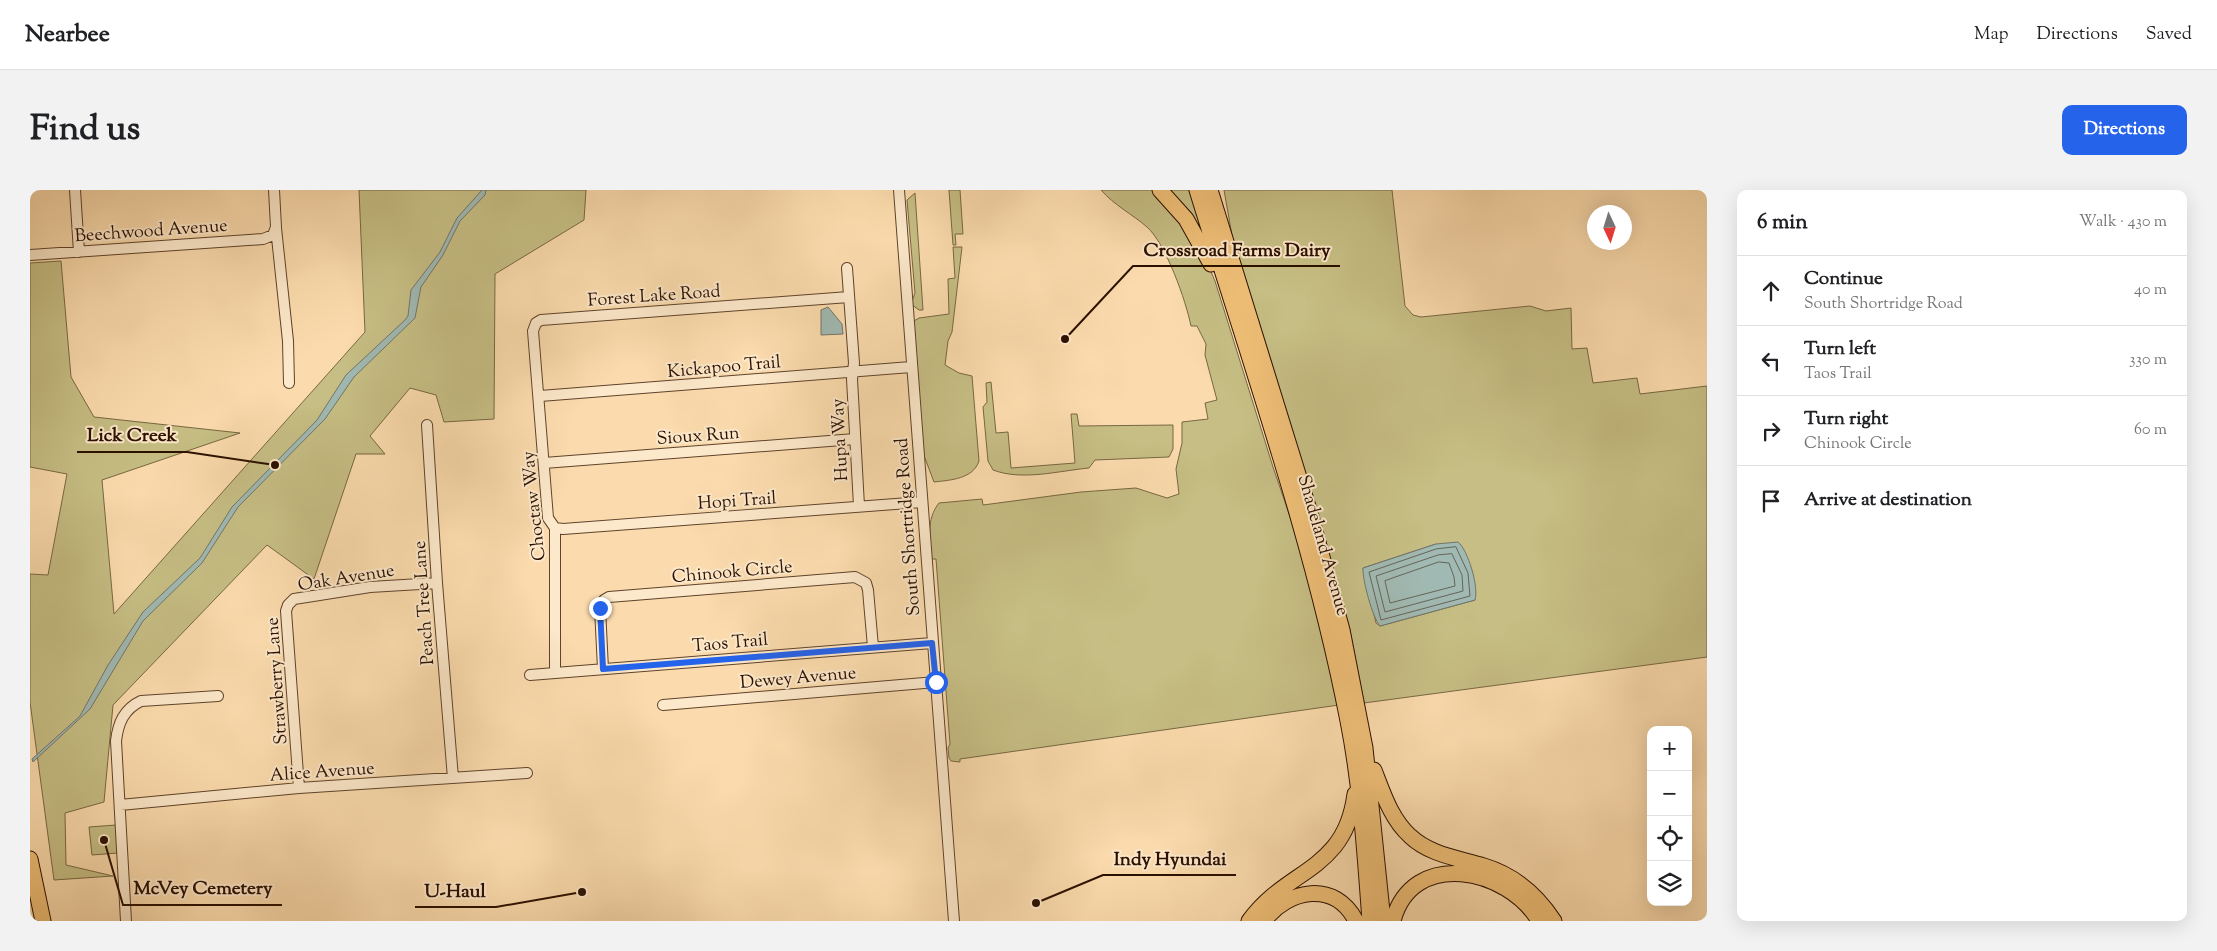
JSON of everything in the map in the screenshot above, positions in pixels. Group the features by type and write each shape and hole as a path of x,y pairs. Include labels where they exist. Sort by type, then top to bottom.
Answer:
{"highway":[{"path":"1160,190 1177,207 1197,235 1235,314"},
{"name":"Shadeland Avenue","path":"1197,190 1318,585 1347,714 1356,772 1370,921"},
{"name":"Shadeland Avenue","path":"1210,190 1327,574 1346,648 1365,748 1383,921"},
{"path":"1220,190 1221,225"},
{"path":"1365,748 1393,815 1410,837 1434,852 1486,867 1515,880 1534,895 1554,921"},
{"path":"1249,921 1276,892 1314,868 1332,850 1350,816 1356,772"},
{"path":"30,859 43,921"},
{"path":"1393,921 1400,902 1412,887 1430,876 1445,873 1473,876 1501,886 1524,903 1539,921"},
{"path":"1264,921 1277,906 1287,899 1312,893 1336,899 1350,911 1356,921"}],"street":[{"path":"75,190 79,252"},
{"path":"274,190 275,231 288,341 289,384"},
{"name":"South Shortridge Road","path":"900,190 911,367 954,921"},
{"name":"Beechwood Avenue","path":"30,256 263,239 275,231"},
{"path":"847,268 853,372"},
{"name":"Forest Lake Road","path":"540,396 534,331 536,323 541,320 849,297"},
{"name":"Kickapoo Trail","path":"540,396 911,367"},
{"name":"Hupa Way","path":"853,372 859,506"},
{"name":"Choctaw Way","path":"540,396 548,518 555,528 555,672"},
{"name":"Peach Tree Lane","path":"427,425 437,583 453,778"},
{"name":"Sioux Run","path":"544,463 855,439"},
{"name":"Hopi Trail","path":"555,528 563,530 922,502"},
{"name":"Chinook Circle","path":"603,669 600,608 604,600 609,597 855,577 866,583 873,647"},
{"name":"Oak Avenue","path":"290,603 294,599 370,587 437,583"},
{"name":"Strawberry Lane","path":"290,603 286,611 299,788"},
{"name":"Taos Trail","path":"530,674 932,643"},
{"name":"Dewey Avenue","path":"662,705 936,682"},
{"path":"126,921 116,741 123,716 132,705 141,701 218,696"},
{"name":"Alice Avenue","path":"120,805 299,788 527,773"}],"shaded area":[{"path":"359,190 586,190 584,220 495,274 494,419 444,422 436,395 410,388 370,436 385,454 356,454 314,579 267,545 113,705 104,802 65,813 66,865 113,876 54,880 30,702 30,574 48,575 67,474 30,467 30,263 61,261 71,377 94,417 240,433 102,480 114,614 365,332"},
{"path":"949,190 960,190 963,234 955,234 956,245 953,245"},
{"path":"1101,190 1155,190 1202,251 1215,281 1273,467 1299,543 1339,705 960,759 960,762 951,761 948,748 950,744 936,559 931,559 930,544 930,523 939,503 982,499 983,505 1081,492 1136,488 1167,498 1179,494 1176,469 1182,443 1182,422 1208,419 1205,403 1217,400 1205,355 1206,344 1197,326 1191,326 1180,288 1161,246 1147,227"},
{"path":"1165,190 1191,190 1208,239 1203,241"},
{"path":"1224,190 1392,190 1405,306 1413,315 1421,317 1530,306 1546,311 1571,308 1572,349 1587,348 1593,383 1637,378 1640,394 1707,386 1707,657 1364,703 1350,630 1337,582 1233,241","holes":["1436,544 1475,600 1380,626 1376,623 1363,568"]},
{"path":"915,193 923,310 919,310 911,304 915,293 907,200"},
{"path":"953,247 962,247 952,332 948,341 945,365 959,373 972,376 979,461 972,472 967,475 934,482 923,453 914,321 919,318 949,314 948,279 955,278"},
{"path":"991,382 996,433 1008,432 1011,468 1075,463 1071,414 1077,414 1079,426 1173,425 1173,449 1169,457 1095,460 1089,468 1053,473 1016,475 993,470 988,461 983,407 987,402 986,383"},
{"path":"116,825 118,853 92,855 89,827"}],"water":[{"path":"482,190 486,190 485,195 460,221 443,255 421,287 415,318 354,377 325,419 238,507 202,563 143,621 90,709 33,762 32,759 80,716 108,665 143,612 200,558 232,507 317,420 346,375 405,320 408,316 411,290 440,252 457,218"},
{"path":"828,307 842,324 843,334 821,335 821,310"},
{"path":"1458,542 1462,546 1472,569 1476,594 1475,600 1380,626 1374,616 1368,598 1363,568 1436,544"}],"place":[{"name":"Crossroad Farms Dairy","path":"1065,339"},
{"name":"Lick Creek","path":"275,465"},
{"name":"McVey Cemetery","path":"104,840"},
{"name":"U-Haul","path":"582,892"},
{"name":"Indy Hyundai","path":"1036,903"}],"route":[{"path":"600,608 603,669 932,643 936,682"}]}
